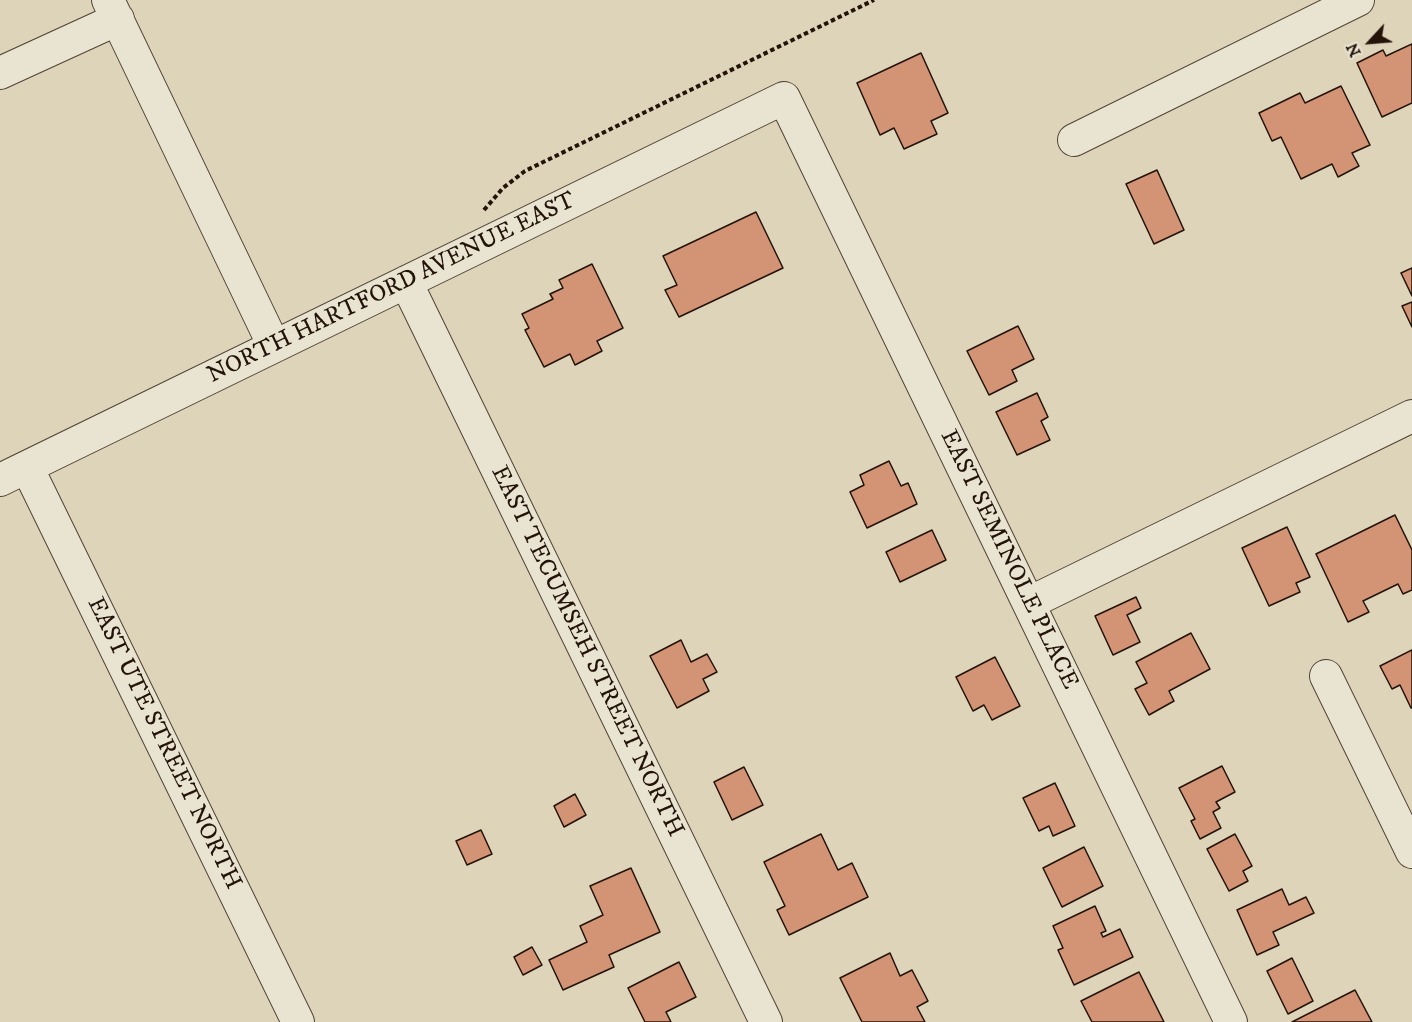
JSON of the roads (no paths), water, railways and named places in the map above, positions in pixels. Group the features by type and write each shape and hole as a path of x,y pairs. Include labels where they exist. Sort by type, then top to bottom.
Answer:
{"street":[{"path":"1074,140 1358,0"},
{"path":"0,73 113,10 274,346"},
{"name":"NORTH HARTFORD AVENUE EAST","path":"14,473 784,98"},
{"name":"EAST SEMINOLE PLACE","path":"784,98 1231,1022"},
{"name":"EAST TECUMSEH STREET NORTH","path":"406,282 766,1022"},
{"path":"1029,603 1412,416"},
{"name":"EAST UTE STREET NORTH","path":"14,473 298,1022"},
{"path":"1326,676 1412,852"}]}
